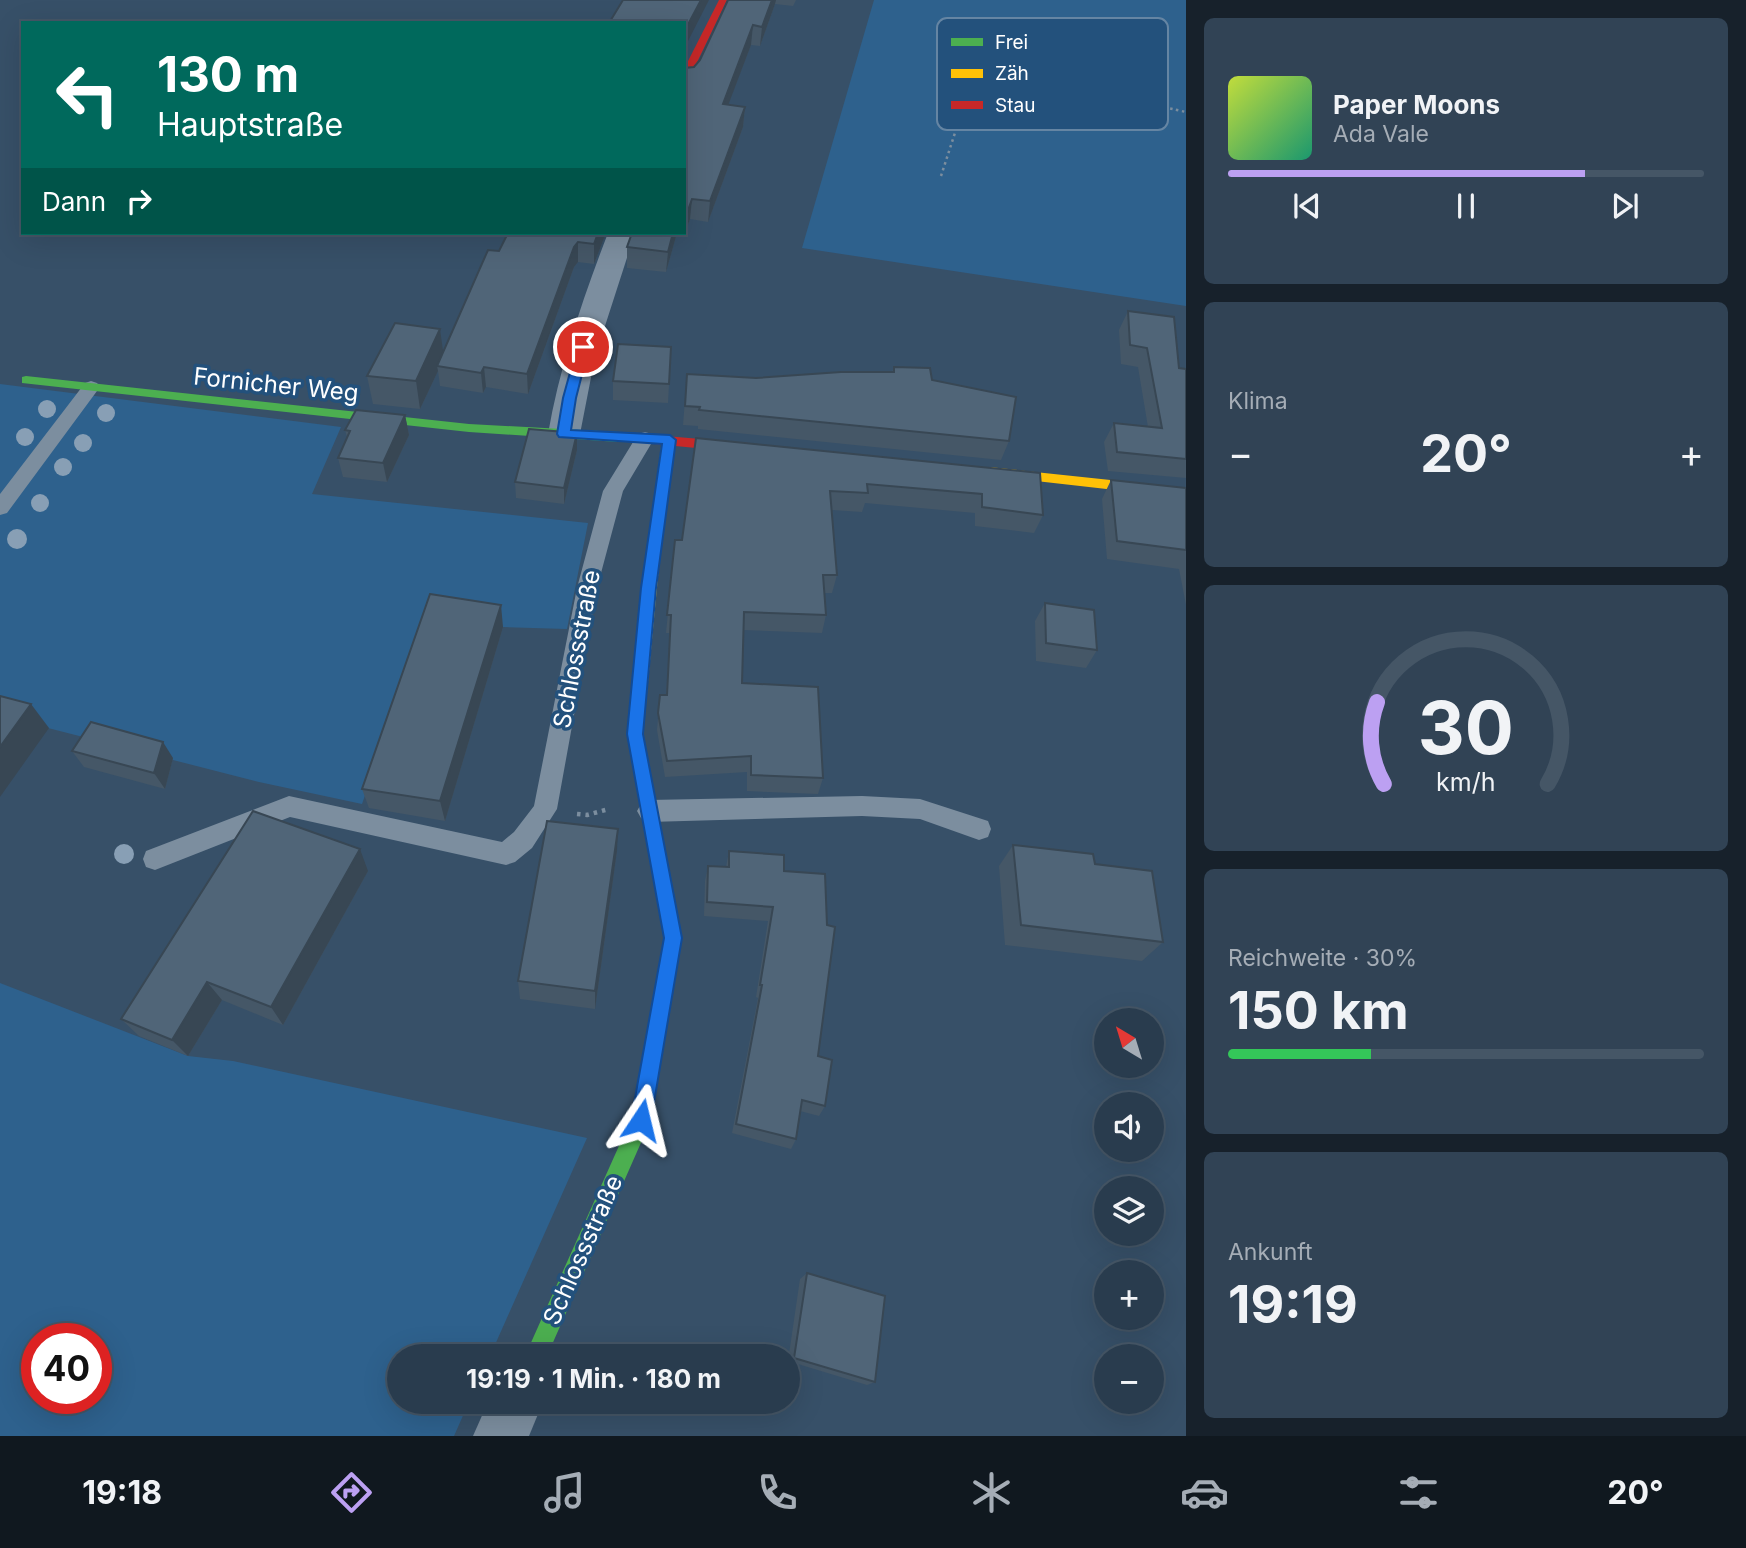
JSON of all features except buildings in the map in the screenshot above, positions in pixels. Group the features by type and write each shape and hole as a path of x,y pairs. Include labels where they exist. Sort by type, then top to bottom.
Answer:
{"street":[{"path":"686,75 723,0"},
{"path":"564,434 569,398 590,322 620,235"},
{"name":"Fornicher Weg","path":"26,380 349,416 765,449"},
{"name":"Schlossstraße","path":"541,1344 641,1120 673,938 635,734 649,588 670,440"},
{"path":"968,470 1186,493"},
{"path":"501,1436 511,1414"}],"lane":[{"path":"0,508 91,387"},
{"name":"Schlossstraße","path":"155,859 289,806 506,854 523,840 545,809 587,588 612,491 645,439"},
{"path":"649,811 862,806 920,809 979,829"}],"path":[{"path":"1168,108 1186,112"},
{"path":"941,176 956,130"},
{"path":"594,813 612,809"}],"shaded area":[{"path":"874,0 1186,0 1186,306 802,248"},
{"path":"0,384 341,427 312,494 588,523 567,629 503,627 426,617 362,804 259,782 48,728 0,796"},
{"path":"0,983 188,1056 233,1061 587,1138 495,1344 387,1344 387,1414 464,1414 454,1436 0,1436"}],"traffic: fast":[{"path":"26,380 469,428 618,437"},
{"path":"653,556 669,440"},
{"path":"541,1344 641,1120 652,1059"}],"traffic: slow":[{"path":"989,472 1186,493"},
{"path":"652,1059 673,938 635,734 653,556"}],"traffic: jam":[{"path":"686,75 723,0"},
{"path":"618,437 748,448"}],"route":[{"path":"583,347 569,398 564,434 670,440 649,588 635,734 673,938 641,1120"}]}
